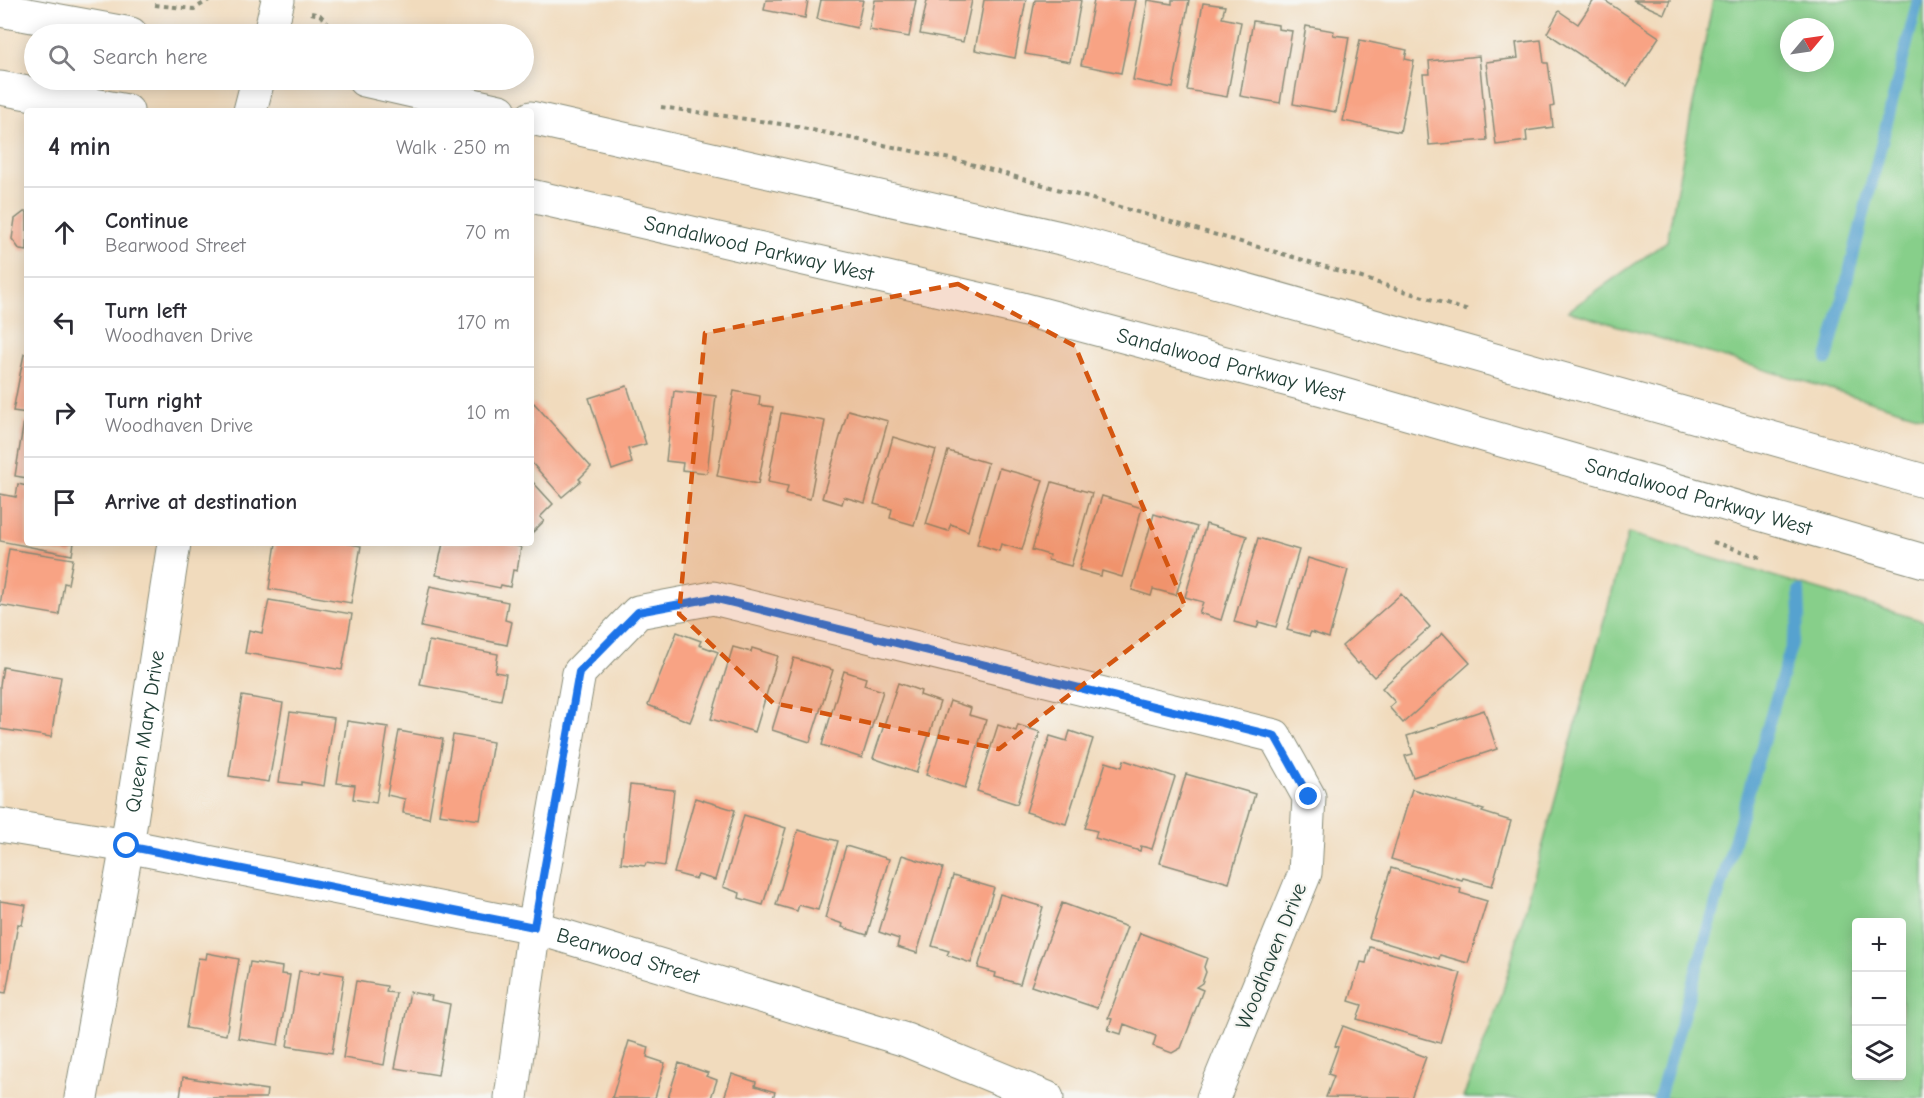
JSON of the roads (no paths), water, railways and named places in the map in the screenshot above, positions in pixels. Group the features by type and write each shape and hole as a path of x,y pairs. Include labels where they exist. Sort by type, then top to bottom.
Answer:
{"street":[{"path":"272,24 278,0"},
{"path":"0,10 76,24"},
{"path":"0,88 110,108"},
{"path":"251,108 255,90"},
{"path":"408,90 487,108"},
{"path":"534,119 1065,239 1924,482"},
{"name":"Sandalwood Parkway West","path":"534,197 1018,308 1323,389 1924,561"},
{"name":"Queen Mary Drive","path":"81,1098 127,846 174,546"},
{"name":"Woodhaven Drive","path":"511,1098 534,927 579,672 638,612 713,598 1275,736 1309,797 1305,873 1213,1098"},
{"name":"Bearwood Street","path":"0,825 127,846 534,927 906,1040 1047,1098"}],"waterway":[{"path":"1827,359 1918,0"},
{"path":"1659,1098 1800,616 1799,591"}]}
